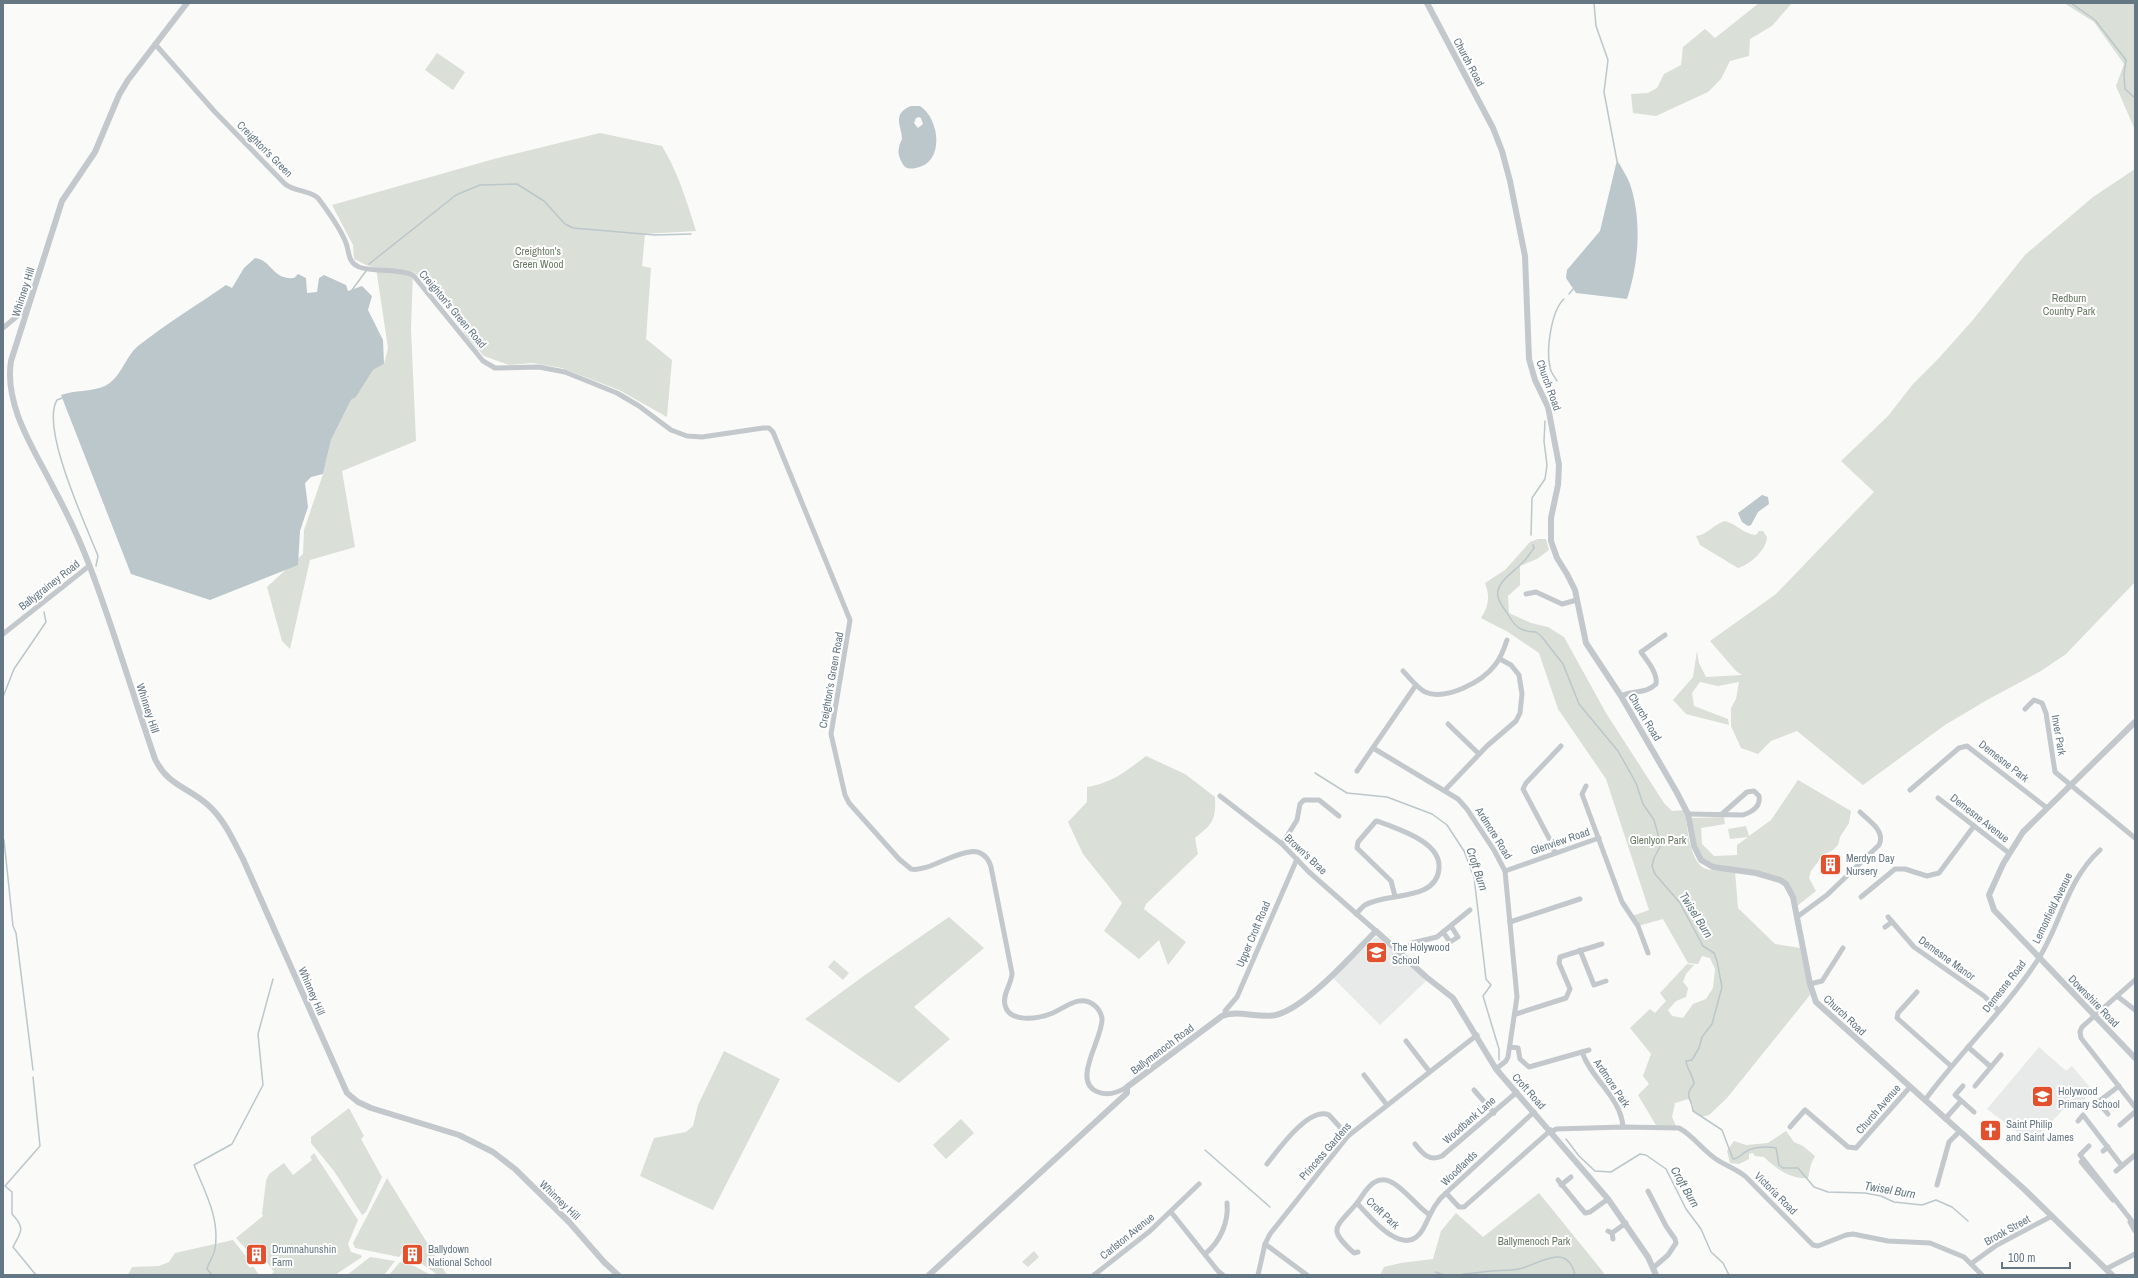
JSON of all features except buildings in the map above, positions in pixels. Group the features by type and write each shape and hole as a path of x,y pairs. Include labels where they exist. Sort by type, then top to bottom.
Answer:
{"street":[{"name":"Whinney Hill","path":"187,3 178,18 155,44 128,80 95,152 62,201 11,361 9,378 13,399 25,432 56,493 90,566 155,759 168,778 207,804 225,825 244,859 347,1093 358,1102 371,1108 459,1135 493,1152 515,1169 569,1222 595,1253 618,1275"},
{"name":"Church Road","path":"1427,3 1493,128 1502,151 1525,254 1529,359 1535,380 1549,408 1559,465 1558,485 1551,518 1551,541 1556,558 1572,582 1586,643 1621,696 1688,814 1694,846 1705,864 1756,873 1780,880 1786,884 1793,897 1813,997 1823,1010 1925,1100 1958,1132 2052,1216 2112,1275"},
{"name":"Creighton's Green","path":"155,44 215,112 285,184 293,190 314,195 318,198 344,239 350,259 354,265"},
{"name":"Creighton's Green Road","path":"354,265 362,268 402,270 414,275 482,361 495,368 539,367 565,372 617,393 639,406 672,430 687,436 702,437 763,428 769,428 773,432 850,620 831,734 846,800 899,859 911,869 928,866 968,851 978,852 987,858 991,867 1012,973 1012,980 1004,998 1007,1010 1018,1017 1033,1018 1050,1014 1078,1001 1092,1003 1099,1010 1102,1022 1088,1069 1087,1081 1092,1088 1102,1093 1112,1093 1128,1087"},
{"path":"3,328 28,307"},
{"name":"Ballygrainey Road","path":"3,634 90,566"},
{"path":"1526,594 1536,592 1562,604 1577,600"},
{"path":"1621,696 1631,692 1644,692 1656,684 1657,679 1653,670 1641,652 1665,635"},
{"path":"1403,671 1416,685 1430,694 1449,694 1485,675 1500,659 1507,640"},
{"path":"1445,790 1479,754 1516,721 1521,710 1522,687 1519,674 1511,664 1500,659"},
{"path":"1357,771 1416,685"},
{"name":"Inver Park","path":"2025,709 2034,700 2042,703 2046,713 2055,772 2070,786"},
{"name":"Demesne Road","path":"1925,1100 2039,958 1994,910 1990,902 1989,895 1992,885 2009,854 2023,832 2135,722"},
{"path":"1448,724 1479,754"},
{"path":"1555,853 1550,840 1522,789 1561,746"},
{"name":"Demesne Park","path":"1910,790 1959,748 1967,746 2047,808"},
{"name":"Ardmore Road","path":"1373,748 1445,790 1468,809 1498,855 1505,871 1517,997 1516,1014 1506,1061 1496,1069"},
{"name":"Glenview Road","path":"1586,786 1582,794 1622,902 1638,926 1648,953"},
{"path":"2070,786 2134,836"},
{"path":"1688,814 1744,815 1752,812 1759,805 1759,796 1754,791 1748,792 1722,814"},
{"name":"Brown's Brae","path":"1220,796 1282,844 1376,931"},
{"name":"Demesne Avenue","path":"1938,798 2009,854"},
{"path":"1282,844 1297,820 1300,804 1304,800 1318,800 1339,816"},
{"path":"1797,917 1827,895 1879,845 1881,838 1879,832 1860,812"},
{"path":"1356,914 1369,903 1394,896 1419,892 1430,886 1438,876 1439,860 1430,846 1388,825 1376,822 1358,842 1357,848 1391,881 1394,896"},
{"path":"1861,897 1895,869 1905,869 1927,876 1939,873 1974,826"},
{"name":"Glenview Road","path":"1505,871 1599,838"},
{"name":"Lemonfield Avenue","path":"2039,958 2083,868 2100,850"},
{"name":"Upper Croft Road","path":"1225,1015 1225,1011 1237,997 1297,858"},
{"path":"1510,922 1580,899"},
{"path":"1401,953 1412,943 1437,937 1470,910"},
{"name":"Demesne Manor","path":"1888,917 1914,947 1984,996 1998,1010"},
{"path":"1885,927 1892,922"},
{"path":"1443,932 1450,942 1458,937 1451,926"},
{"path":"1225,1015 1236,1014 1271,1016 1287,1011 1318,987 1376,931"},
{"name":"Croft Road","path":"1376,931 1425,976 1453,998 1477,1035 1496,1069 1551,1131 1608,1199 1626,1223 1656,1275"},
{"path":"1516,1014 1568,997 1570,989 1559,963 1559,959 1562,955 1602,944"},
{"path":"1810,984 1822,981 1843,948"},
{"path":"1580,950 1594,985 1606,981"},
{"name":"Downshire Road","path":"2039,958 2135,1058"},
{"path":"2135,980 2081,1029 2080,1036 2135,1107"},
{"path":"1917,992 1898,1013 1897,1018 1951,1066"},
{"path":"2117,996 2135,1010"},
{"name":"Ballymenoch Road","path":"929,1275 1127,1093 1128,1087 1225,1015"},
{"name":"Princess Gardens","path":"1258,1275 1265,1244 1278,1223 1348,1136 1477,1035"},
{"path":"1406,1041 1430,1071"},
{"path":"1510,1047 1518,1048 1520,1059 1529,1067 1589,1050"},
{"path":"1968,1047 1991,1067"},
{"name":"Ardmore Park","path":"1582,1052 1585,1063 1618,1107 1622,1116 1623,1127"},
{"path":"1975,1086 2001,1055"},
{"path":"1364,1075 1387,1105"},
{"path":"1963,1086 1955,1095 1974,1112"},
{"path":"2108,1114 2098,1102 2119,1086"},
{"name":"Church Avenue","path":"1790,1127 1805,1110 1848,1147 1854,1149 1860,1146 1910,1087"},
{"path":"1474,1090 1494,1113"},
{"name":"Woodbank Lane","path":"1415,1144 1426,1156 1440,1158 1459,1144 1517,1092"},
{"path":"1945,1120 1961,1101"},
{"name":"Woodlands","path":"1534,1112 1446,1193 1460,1207 1464,1207 1551,1131"},
{"path":"2120,1125 2135,1112"},
{"path":"1267,1164 1296,1129 1320,1114 1329,1115 1348,1136"},
{"path":"2078,1121 2083,1115 2122,1166"},
{"name":"Victoria Road","path":"1551,1131 1556,1129 1623,1127 1679,1128 1690,1134 1716,1159 1738,1170 1813,1245 1818,1246 1846,1235 1853,1234 1888,1241 1922,1242 1951,1250 1972,1263 1982,1275"},
{"path":"1937,1185 1949,1142 1958,1132"},
{"path":"2089,1146 2080,1155 2135,1225"},
{"path":"2103,1151 2108,1147"},
{"path":"2116,1171 2135,1156"},
{"path":"2081,1162 2115,1203 2135,1231"},
{"path":"1561,1185 1571,1177"},
{"name":"Croft Park","path":"1430,1215 1395,1183 1386,1179 1374,1182 1357,1204 1390,1236 1401,1240 1411,1238 1420,1233 1430,1215 1437,1201 1446,1193"},
{"path":"1558,1180 1585,1213 1590,1212 1608,1199"},
{"name":"Carlston Avenue","path":"1094,1275 1171,1212 1199,1184"},
{"path":"1648,1191 1676,1243 1668,1255 1653,1268"},
{"path":"1205,1254 1218,1242 1228,1214 1227,1203"},
{"path":"1357,1204 1337,1228 1336,1233 1338,1238 1354,1253 1358,1252"},
{"path":"1171,1212 1224,1275"},
{"name":"Brook Street","path":"1972,1263 1997,1245 2052,1216"},
{"path":"1613,1239 1610,1232 1626,1223"},
{"path":"1265,1244 1307,1275"},
{"path":"2106,1269 2135,1254"}],"shaded area":[{"path":"911,106 920,106 927,112 932,120 936,140 932,158 925,164 911,169 904,166 899,153 899,145 902,139 902,134 899,117 905,109","holes":["916,118 921,118 923,124 918,128 914,123"]},
{"path":"1617,160 1630,184 1636,212 1638,242 1634,271 1627,299 1576,293 1566,278 1567,270 1600,231"},
{"path":"255,258 265,262 281,276 294,278 298,274 306,278 307,293 317,292 319,278 324,275 346,285 348,291 362,286 372,296 368,310 383,340 384,364 373,370 356,397 351,400 331,440 323,474 311,477 305,483 308,507 300,531 298,565 210,600 131,574 61,395 105,386 115,378 138,346 226,285 232,288 244,268"},
{"path":"1762,495 1768,497 1769,504 1758,512 1751,525 1748,526 1742,522 1738,513"},
{"path":"1376,937 1379,938 1426,981 1380,1025 1333,978"},
{"name":"Holywood Primary School","path":"2039,1047 2066,1071 2072,1066 2094,1092 2077,1105 2072,1100 2032,1143 1987,1109"}],"green space":[{"path":"1759,3 1791,4 1772,26 1750,39 1749,56 1730,61 1721,79 1708,92 1656,116 1633,113 1631,94 1648,93 1657,88 1664,74 1681,65 1683,47 1705,29 1715,38"},
{"path":"2064,3 2135,3 2135,130 2116,86 2124,64 2094,22"},
{"path":"437,53 465,72 453,90 425,70"},
{"name":"Creighton's Green Wood","path":"600,133 662,146 668,156 686,198 696,231 645,234 642,266 651,268 646,339 672,360 667,417 619,390 562,368 533,363 509,365 484,356 467,337 440,297 413,271 411,329 416,441 342,471 355,547 310,560 290,649 282,641 267,587 303,554 304,530 323,474 331,440 351,400 356,397 373,370 384,364 388,348 376,268 354,259 353,245 332,205 494,159"},
{"name":"Redburn Country Park","path":"2135,169 2135,582 2066,654 2041,671 1945,725 1863,785 1797,731 1771,741 1758,754 1741,748 1731,726 1731,708 1736,699 1739,682 1718,686 1700,682 1692,693 1694,706 1728,719 1729,725 1686,714 1673,700 1693,677 1697,651 1699,663 1706,677 1742,675 1736,671 1710,641 1776,594 1874,492 1841,461 1888,416 1913,384 1972,321 2025,255 2093,197"},
{"path":"1725,521 1751,534 1756,535 1759,531 1763,531 1767,537 1764,546 1757,556 1748,564 1738,568 1700,545 1696,536 1704,534 1717,524"},
{"name":"Glenlyon Park","path":"1538,539 1546,539 1549,550 1537,559 1520,566 1520,585 1508,596 1509,613 1531,623 1548,627 1564,637 1606,713 1664,803 1672,811 1685,810 1692,850 1699,864 1704,868 1711,870 1735,871 1738,908 1775,944 1800,948 1810,995 1727,1098 1709,1115 1701,1117 1693,1111 1693,1105 1688,1099 1675,1103 1672,1117 1676,1126 1657,1127 1638,1095 1649,1084 1643,1076 1651,1054 1630,1028 1650,1009 1655,1013 1666,1001 1660,993 1687,964 1694,965 1686,974 1683,982 1688,988 1686,997 1676,1001 1668,1010 1672,1016 1683,1018 1693,1004 1706,999 1713,988 1715,969 1710,958 1702,956 1698,964 1688,963 1663,919 1638,926 1632,916 1649,910 1606,779 1558,709 1539,653 1508,632 1481,618 1488,601 1488,593 1485,583 1505,570 1530,542"},
{"path":"1146,756 1185,774 1215,797 1215,811 1212,821 1206,829 1195,838 1198,854 1146,904 1144,909 1186,942 1168,965 1159,940 1139,959 1104,931 1122,903 1083,854 1068,822 1087,802 1087,787 1112,779 1125,772"},
{"path":"1798,780 1851,811 1849,823 1840,837 1838,845 1833,850 1823,855 1811,871 1809,878 1816,891 1797,906 1787,881 1709,865 1704,861 1698,850 1694,837 1691,818 1724,817 1725,824 1701,828 1702,844 1714,856 1737,855 1737,845 1748,837 1730,839 1728,829 1746,826 1749,836 1771,820"},
{"path":"949,917 984,948 914,1007 950,1039 899,1083 805,1019 865,975"},
{"path":"834,960 849,973 843,980 828,967"},
{"path":"724,1051 780,1079 713,1210 640,1176 654,1138 686,1132 693,1126 698,1105"},
{"path":"349,1108 364,1136 361,1139 382,1177 366,1212 362,1215 334,1171 311,1143 311,1137"},
{"path":"961,1119 974,1133 946,1159 933,1145"},
{"path":"1786,1131 1794,1142 1803,1146 1815,1156 1811,1164 1808,1178 1790,1175 1778,1169 1764,1157 1755,1156 1753,1153 1749,1154 1749,1159 1739,1164 1730,1163 1727,1151 1734,1141 1746,1145 1768,1143"},
{"path":"314,1153 358,1220 348,1244 351,1252 361,1255 362,1257 335,1275 270,1275 274,1272 257,1248 251,1251 249,1248 247,1250 236,1238 263,1216 266,1181 269,1174 284,1163 293,1175 312,1160 310,1157"},
{"path":"387,1178 447,1275 438,1275 418,1261 421,1247 411,1244 399,1257 355,1248 353,1243"},
{"name":"Ballymenoch Park","path":"1539,1193 1604,1273 1602,1275 1380,1275 1384,1267 1401,1263 1433,1259 1441,1231 1456,1213 1483,1237"},
{"path":"233,1240 249,1260 246,1263 250,1268 253,1266 259,1275 128,1275 132,1267 159,1266 169,1262 175,1253"},
{"path":"1034,1251 1039,1257 1028,1267 1022,1262"},
{"path":"370,1257 395,1261 384,1275 347,1275"},
{"path":"400,1262 414,1266 431,1275 389,1275"}],"waterway":[{"path":"1594,3 1596,26 1608,60 1604,92 1617,161"},
{"path":"2071,3 2095,20 2126,60 2124,74 2125,89 2135,98"},
{"path":"369,264 456,195 480,185 517,184 544,201 565,224 573,228 655,235 691,234"},
{"path":"352,290 366,271"},
{"path":"1569,294 1574,288"},
{"path":"1557,381 1550,369 1549,341 1556,312 1564,299"},
{"path":"62,398 57,400 53,413 59,453 75,500 98,556 96,566"},
{"path":"1531,535 1532,498 1545,479 1547,465 1544,441 1545,421"},
{"name":"Twisel Burn","path":"1533,545 1534,548 1527,558 1502,582 1499,587 1498,597 1500,602 1516,626 1523,630 1536,632 1542,637 1563,664 1579,704 1618,751 1636,783 1643,804 1654,820 1661,845 1654,858 1652,866 1655,874 1680,903 1703,946 1714,953 1717,961 1722,987 1712,1024 1702,1037 1699,1048 1692,1060 1686,1061 1694,1084 1689,1092 1689,1098 1693,1111 1722,1130 1733,1159 1753,1149 1773,1147 1776,1148 1779,1165 1783,1168 1798,1168 1814,1187 1828,1192 1865,1193 1881,1196 1894,1202 1922,1205 1936,1200 1952,1207 1968,1221"},
{"path":"3,697 14,669 46,622 44,612"},
{"name":"Croft Burn","path":"1315,773 1347,793 1387,797 1432,814 1447,825 1464,851 1474,877 1486,979 1491,985 1483,996 1499,1049 1499,1060"},
{"path":"4,840 13,926 16,933 33,1070"},
{"path":"212,1275 207,1269 215,1249 215,1227 207,1195 194,1165 232,1144 263,1085 258,1034 273,979"},
{"path":"33,1077 40,1146 5,1186 12,1192 12,1214 21,1227 20,1233 13,1247 36,1275"},
{"name":"Croft Burn","path":"1566,1139 1579,1156 1595,1171 1611,1172 1640,1154 1646,1155 1666,1169 1686,1209 1701,1229 1711,1252 1723,1263 1729,1275"},
{"path":"1205,1150 1270,1207"},
{"path":"1463,1274 1519,1269 1543,1260 1559,1257 1566,1259 1571,1265 1575,1275"},
{"path":"1435,1272 1444,1275"}],"place":[{"name":"Merdyn Day Nursery","path":"1831,864"},
{"name":"The Holywood School","path":"1377,953"},
{"name":"Holywood Primary School","path":"2043,1097"},
{"name":"Saint Philip and Saint James","path":"1991,1130"},
{"name":"Drumnahunshin Farm","path":"257,1255"},
{"name":"Ballydown National School","path":"412,1255"}]}
